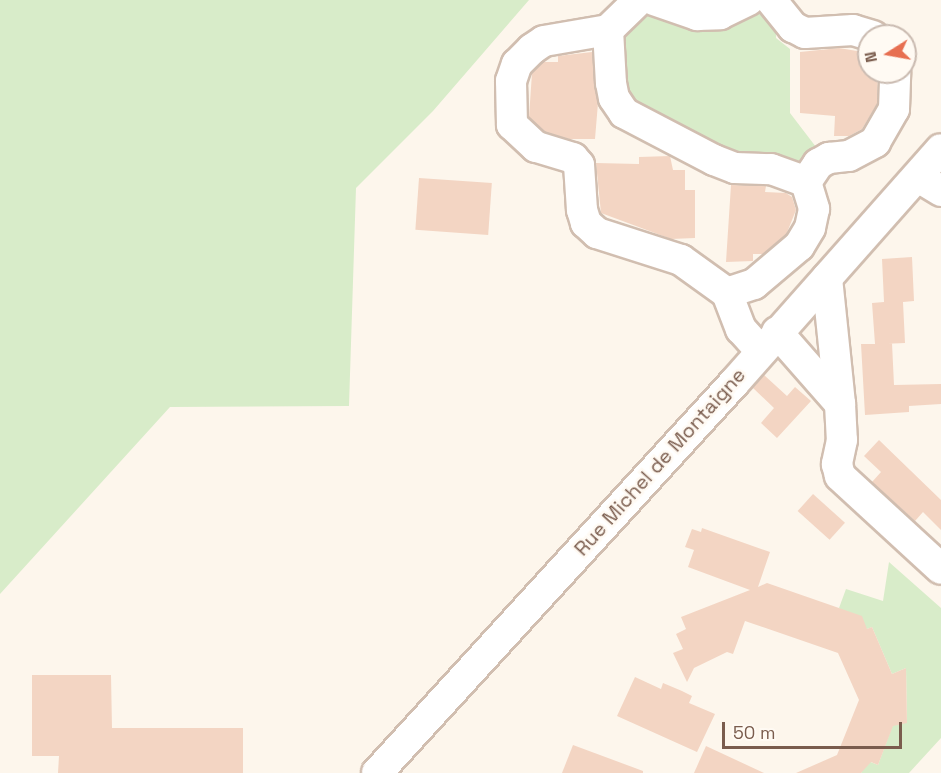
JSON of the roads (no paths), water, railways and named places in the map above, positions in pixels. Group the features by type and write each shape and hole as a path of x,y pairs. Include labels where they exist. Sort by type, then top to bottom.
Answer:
{"street":[{"path":"639,0 608,30 544,41 532,49 517,64 511,81 512,125 536,147 573,158 579,165 582,210 586,223 597,233 681,260 727,293 741,329 769,342 840,404"},
{"path":"654,0 697,15 720,14 749,0"},
{"path":"771,0 793,27 805,33 857,31"},
{"path":"608,30 611,83 614,98 624,113 714,160 735,168 771,169 806,182"},
{"path":"806,182 818,164 829,158 849,156 875,142 894,109 895,84"},
{"name":"Rue Michel de Montaigne","path":"377,773 827,278 929,184 941,150"},
{"path":"727,293 754,284 800,246 814,209 806,182"},
{"path":"827,278 842,440 837,471 941,569"}]}
